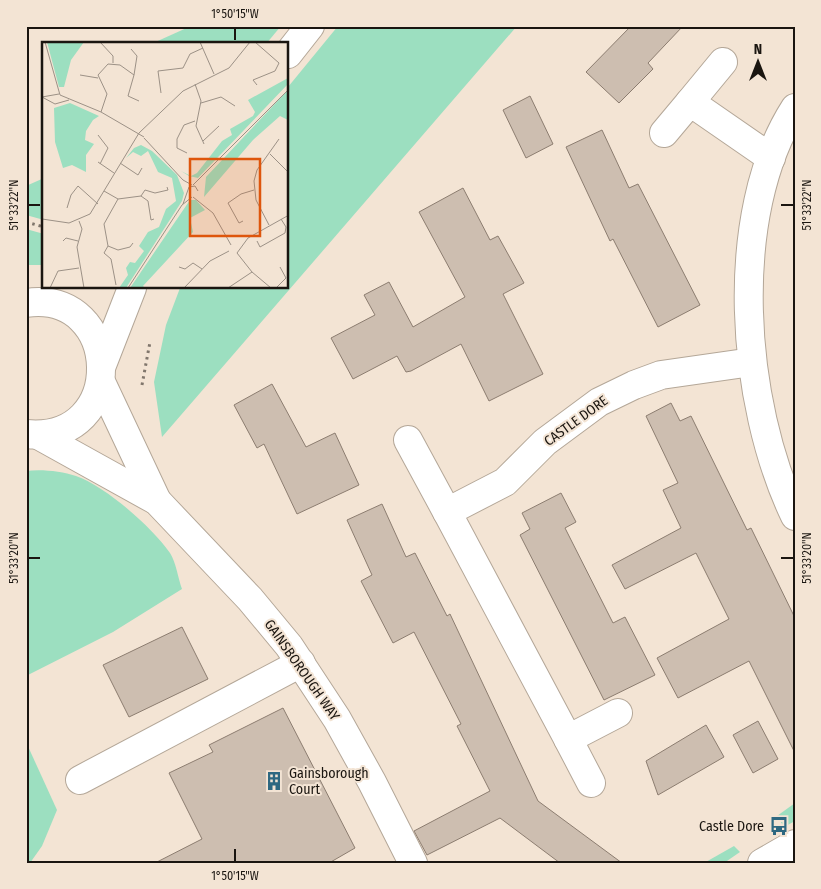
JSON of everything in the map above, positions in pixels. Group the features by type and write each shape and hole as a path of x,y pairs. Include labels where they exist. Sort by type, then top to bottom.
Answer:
{"street":[{"path":"289,53 310,26"},
{"path":"664,133 723,62"},
{"path":"690,102 771,158"},
{"path":"795,108 784,125 771,158 756,212 750,252 752,362 767,445 776,473 795,516"},
{"path":"30,435 61,430 80,419 93,403 132,289"},
{"name":"GAINSBOROUGH WAY","path":"36,299 68,311 86,325 98,343 102,374 157,501"},
{"name":"CASTLE DORE","path":"447,512 505,482 545,442 599,402 634,385 662,376 752,362"},
{"name":"GAINSBOROUGH WAY","path":"30,435 157,501 250,598 301,663 357,752 413,863"},
{"path":"408,440 591,784"},
{"path":"80,780 301,663"},
{"path":"568,739 618,713"},
{"path":"762,863 795,844"}],"path":[{"path":"26,222 42,226"},
{"path":"141,390 151,337"}],"green space":[{"path":"191,26 281,26 268,42 155,42"},
{"path":"338,26 517,26 162,437 154,382 166,325 180,289 289,289 289,86"},
{"path":"42,179 42,219 26,215 26,186"},
{"path":"26,229 42,233 42,265 26,265"},
{"path":"26,471 51,471 76,476 88,481 114,498 152,531 170,553 182,589 113,632 26,676"},
{"path":"26,742 57,810 42,846 30,863 26,863"},
{"path":"795,803 795,821 784,827 777,816"},
{"path":"734,846 740,852 724,863 704,863"}],"building":[{"path":"631,26 683,26 648,63 653,69 619,103 586,72"},
{"path":"530,96 553,144 526,158 503,110"},
{"path":"602,130 629,188 638,184 700,305 658,327 613,239 610,241 566,147"},
{"path":"463,188 490,240 498,236 524,283 503,294 543,374 489,401 461,344 411,371 406,372 397,356 353,379 331,338 375,315 364,295 389,282 413,327 465,297 419,212"},
{"path":"272,384 306,447 335,433 359,485 297,514 264,444 257,448 234,405"},
{"path":"671,403 680,421 691,416 747,530 751,528 795,618 795,753 749,661 678,698 657,658 729,619 696,553 625,589 612,565 681,528 663,490 678,483 646,416"},
{"path":"561,493 576,522 565,528 613,623 625,617 655,675 604,700 520,535 530,529 522,513"},
{"path":"382,504 406,557 415,553 447,616 450,614 538,801 622,863 560,863 500,818 427,855 414,831 490,791 457,726 461,724 414,632 393,643 361,581 372,575 347,520"},
{"path":"182,627 208,679 129,717 103,665"},
{"name":"Gainsborough Court","path":"283,708 355,848 329,863 155,863 202,839 169,773 213,752 209,745"},
{"path":"758,721 778,759 753,773 733,735"},
{"path":"706,725 724,757 658,795 646,761"}],"place":[{"name":"Gainsborough Court","path":"274,781"},
{"name":"Castle Dore","path":"779,826"}]}
